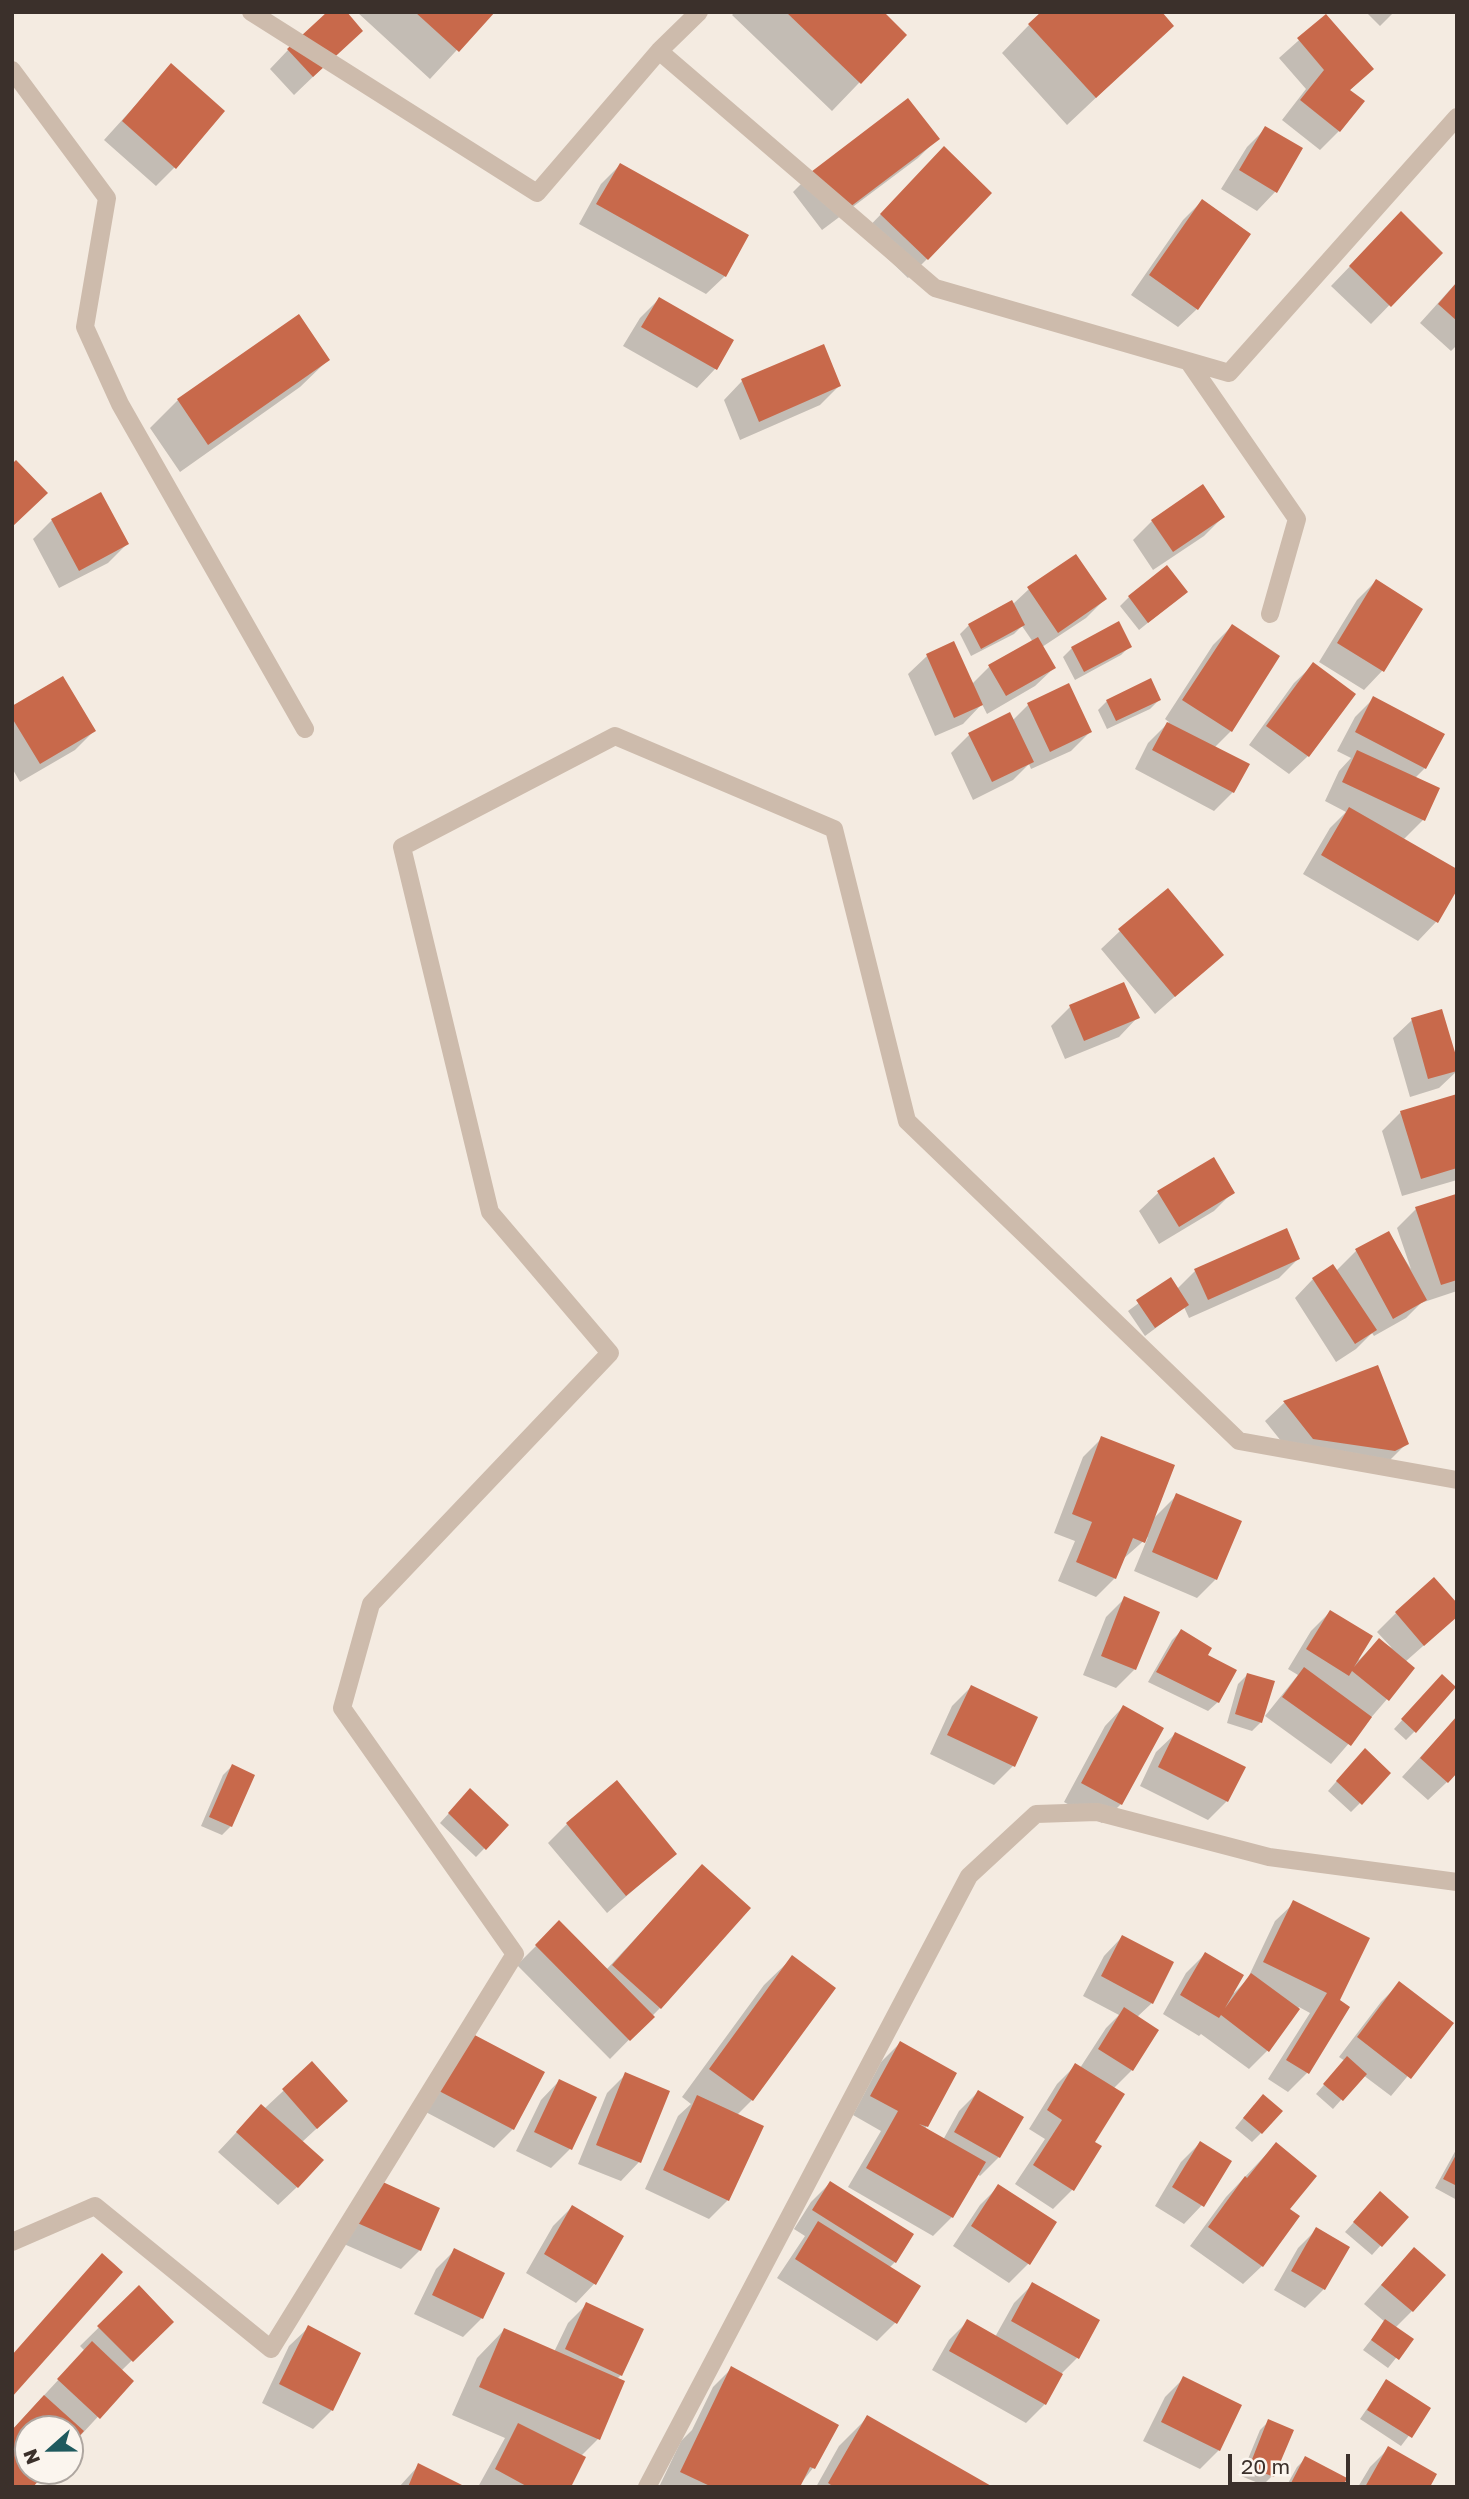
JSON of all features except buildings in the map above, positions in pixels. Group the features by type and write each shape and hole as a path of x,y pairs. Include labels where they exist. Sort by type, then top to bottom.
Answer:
{"street":[{"path":"251,12 537,193 659,51 699,12"},
{"path":"659,51 935,288 1229,373 1457,117"},
{"path":"12,70 107,198 85,327 120,404 305,729"},
{"path":"1188,361 1297,519 1270,614"},
{"path":"12,2242 95,2206 271,2349 515,1954 342,1708 371,1604 610,1353 490,1212 402,847 615,736 834,829 907,1121 1240,1441 1457,1480"},
{"path":"647,2487 969,1876 1036,1814 1097,1812 1269,1857 1457,1882"}]}
